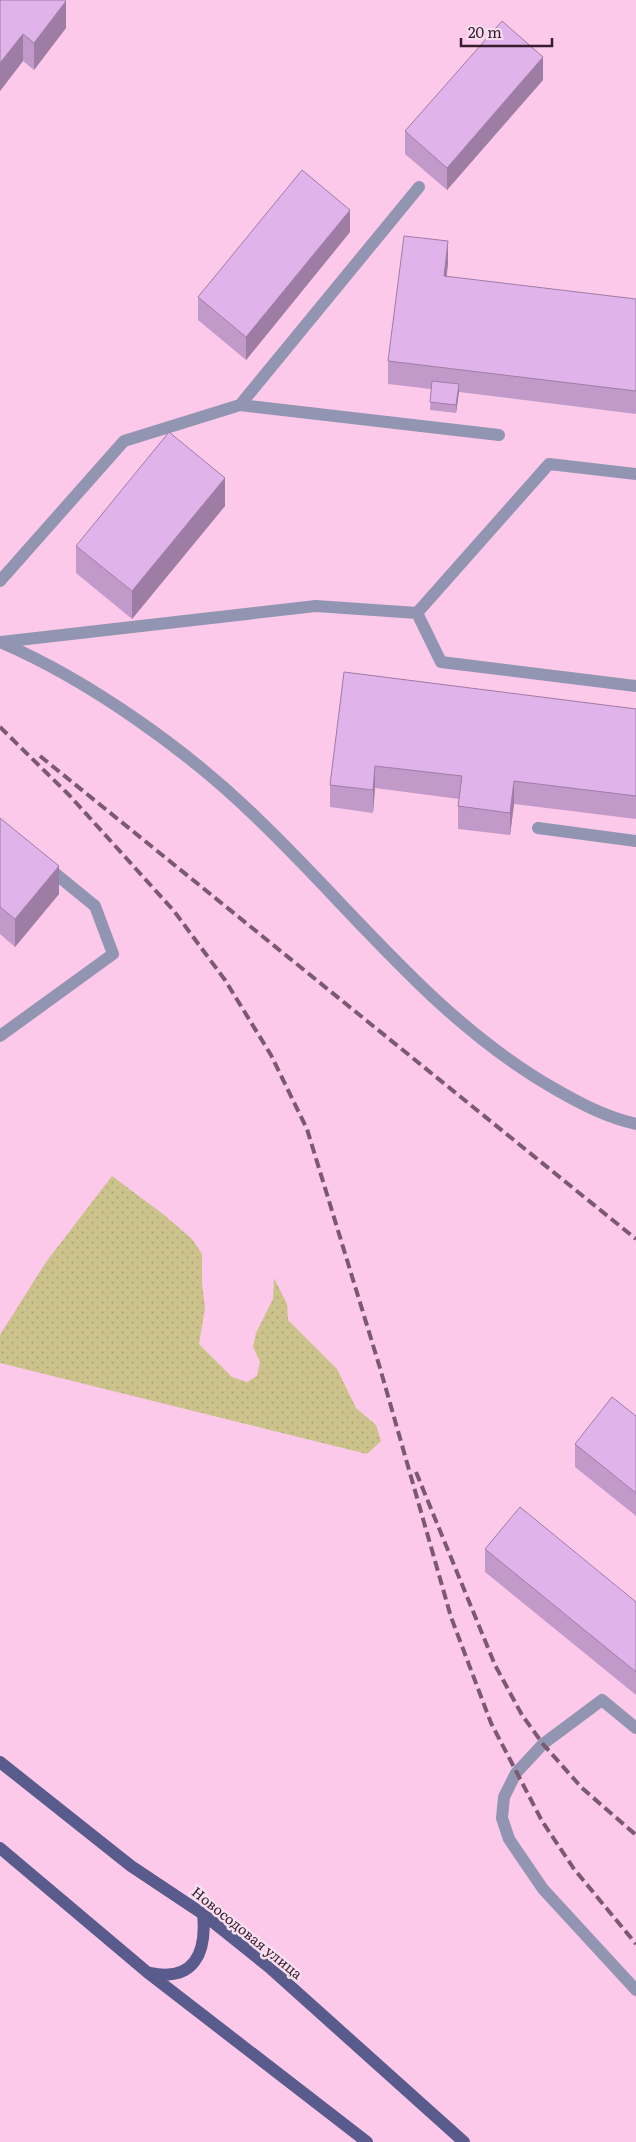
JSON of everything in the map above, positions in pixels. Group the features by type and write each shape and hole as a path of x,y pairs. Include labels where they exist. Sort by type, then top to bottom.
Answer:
{"main road":[{"name":"Новосодовая улица","path":"0,1762 131,1866 203,1914 269,1967 464,2142"},
{"path":"0,1848 147,1972 368,2142"},
{"path":"147,1972 166,1976 181,1973 194,1964 202,1950 205,1933 203,1914"}],"lane":[{"path":"240,404 419,187"},
{"path":"0,582 124,441 240,404 499,435"},
{"path":"417,613 549,464 636,474"},
{"path":"1,642 316,606 417,613"},
{"path":"417,613 441,662 636,686"},
{"path":"1,642 58,670 114,705 211,777 259,819 438,1002 480,1038 526,1072 576,1101 612,1118 636,1124"},
{"path":"538,828 636,841"},
{"path":"0,1036 113,954 95,906 36,858"},
{"path":"636,1728 602,1700 543,1744 516,1773 504,1797 502,1818 509,1839 544,1889 636,1990"}],"shaded area":[{"path":"112,1176 163,1214 192,1239 202,1254 202,1283 205,1308 199,1344 232,1377 247,1382 257,1376 260,1362 253,1347 256,1333 273,1299 274,1278 287,1304 288,1320 337,1369 356,1408 376,1425 381,1441 367,1454 0,1363 0,1335 46,1262"}],"building":[{"path":"0,0 66,1 34,43 23,34 0,63"},
{"path":"502,21 543,57 447,168 405,131"},
{"path":"302,170 350,210 246,337 198,297"},
{"path":"404,236 448,241 444,276 636,299 636,391 388,361"},
{"path":"432,381 459,384 456,405 430,402"},
{"path":"169,432 225,478 132,591 76,546"},
{"path":"344,672 636,709 636,796 514,781 510,813 458,806 462,776 375,766 373,790 330,785"},
{"path":"0,818 59,866 15,919 0,907"},
{"path":"612,1397 636,1416 636,1493 575,1444"},
{"path":"520,1507 636,1602 636,1672 485,1549"}],"railway":[{"path":"0,727 70,796 174,911 225,980 271,1055 307,1129 380,1368 451,1617 491,1723 542,1821 574,1869 636,1944"},
{"path":"40,756 636,1239"},
{"path":"416,1472 495,1665 522,1715 543,1744 582,1788 636,1835"}]}
